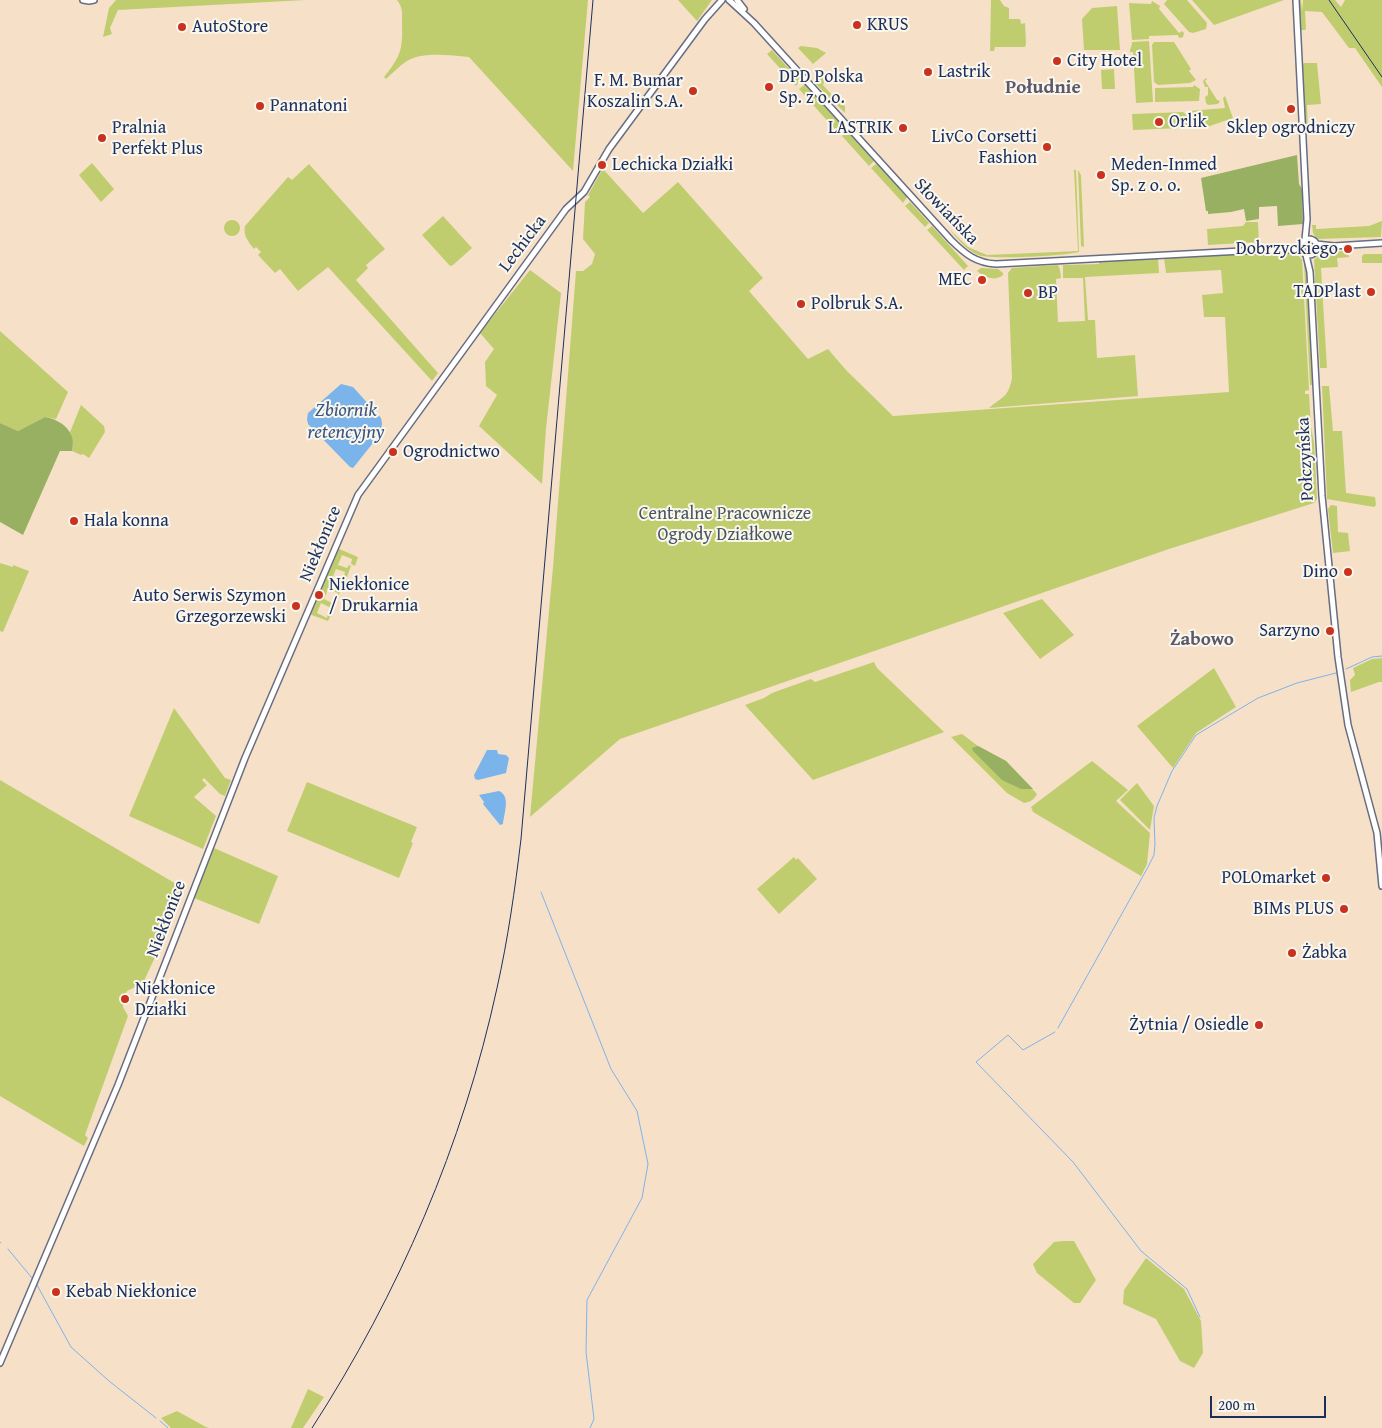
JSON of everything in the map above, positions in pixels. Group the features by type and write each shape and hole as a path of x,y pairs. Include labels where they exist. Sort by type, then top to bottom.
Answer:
{"street":[{"path":"83,0 94,0"},
{"name":"Lechicka","path":"705,19 716,0"},
{"name":"Lechicka","path":"362,486 566,209 584,192 609,149 705,19 722,0"},
{"name":"Słowiańska","path":"728,0 753,22"},
{"name":"Słowiańska","path":"736,0 753,22 956,245 967,256 976,260 1004,264 1280,249 1304,253 1315,252 1334,246"},
{"path":"1296,0 1307,219 1303,242"},
{"path":"1307,219 1314,242"},
{"name":"Słowiańska","path":"1280,249 1303,242 1334,246"},
{"name":"Połczyńska","path":"1303,242 1304,253 1310,272 1322,496 1337,644 1340,656 1340,671 1349,729 1376,828 1382,886"},
{"name":"Połczyńska","path":"1310,272 1315,252 1314,242"},
{"path":"1334,246 1382,243"},
{"name":"Niekłonice","path":"0,1363 118,1085 245,758 362,486"}],"green space":[{"path":"116,0 306,0 118,10 110,28 112,34 103,37 109,8"},
{"path":"397,0 588,0 573,171 469,57 430,55 414,58 404,63 386,79 384,77 394,64 401,47 402,13"},
{"path":"678,0 712,0 697,21"},
{"path":"991,0 1000,0 1004,6 1009,8 1009,19 1020,19 1021,24 1025,23 1025,47 995,47 994,51 990,51"},
{"path":"1167,0 1187,0 1207,23 1206,29 1193,33 1189,32 1164,4"},
{"path":"1192,0 1284,0 1214,25"},
{"path":"1299,0 1301,0 1302,11 1303,0 1335,0 1341,7 1345,0 1382,0 1382,87 1355,48 1349,48 1322,12 1305,11 1306,29 1301,30"},
{"path":"1152,1 1160,6 1159,9 1179,33 1182,31 1184,33 1183,37 1179,38 1178,35 1149,36 1149,39 1132,40 1129,3 1151,4"},
{"path":"1117,6 1120,50 1084,50 1082,19 1092,8"},
{"path":"1149,41 1153,102 1136,103 1133,52 1130,52 1130,49 1132,42"},
{"path":"1154,42 1174,42 1191,69 1189,71 1196,80 1190,83 1158,85 1154,82 1152,45"},
{"path":"801,46 817,48 826,53 813,64 798,48"},
{"path":"772,50 800,81 796,86 767,54"},
{"path":"1304,63 1317,63 1321,104 1307,105 1308,134 1305,131 1302,65"},
{"path":"1114,69 1115,89 1102,89 1101,70"},
{"path":"824,71 827,74 823,85 840,104 845,106 845,113 815,83 815,79"},
{"path":"1206,78 1205,81 1217,100 1220,101 1218,104 1208,105 1206,103 1205,97 1208,95 1208,87 1205,87 1203,81"},
{"path":"807,85 844,126 845,129 839,134 799,89"},
{"path":"1194,85 1200,89 1199,101 1155,102 1155,88 1193,87"},
{"path":"1225,96 1233,118 1207,127 1133,130 1132,114 1183,112 1188,116 1189,111 1225,108 1223,98"},
{"path":"848,131 874,159 869,166 842,136"},
{"path":"1297,155 1299,184 1302,189 1303,224 1278,226 1277,206 1259,207 1259,219 1246,221 1244,209 1208,214 1208,211 1206,211 1201,178"},
{"path":"92,163 114,189 101,202 79,175"},
{"path":"309,164 385,249 366,265 368,268 356,280 438,373 432,381 328,267 298,291 280,269 275,273 258,255 261,252 256,247 254,249 247,238 245,226 288,177 292,180"},
{"path":"876,164 880,165 908,196 903,203 871,168"},
{"name":"Centralne Pracownicze Ogrody Działkowe","path":"602,170 643,213 678,182 763,278 749,291 808,359 828,349 846,370 893,416 1229,392 1225,317 1204,317 1202,295 1223,293 1221,270 1166,273 1164,258 1290,250 1302,260 1309,390 1305,391 1305,394 1309,394 1317,499 1314,503 1169,549 620,739 530,817 553,567 576,271 583,271 592,264 595,254 583,239 585,202 590,197 588,195"},
{"path":"1074,170 1076,170 1079,252 1027,257 978,255 962,244 949,229 968,247 987,255 1078,251"},
{"path":"1078,170 1081,175 1084,247 1081,246"},
{"path":"910,202 929,223 925,227 905,206"},
{"path":"443,216 472,248 450,266 422,235"},
{"path":"232,220 240,228 232,236 224,228"},
{"path":"1382,221 1381,237 1317,239 1313,233 1312,225 1316,225 1316,229 1369,226"},
{"path":"1246,222 1258,222 1259,242 1208,245 1207,229 1243,226"},
{"path":"932,226 968,266 964,270 927,230"},
{"path":"1348,251 1349,257 1337,258 1338,267 1321,268 1327,368 1320,368 1314,260 1322,252"},
{"path":"1364,254 1382,254 1382,263 1362,263 1362,256"},
{"path":"1158,258 1159,273 1085,277 1088,320 1095,320 1097,358 1135,355 1138,396 989,408 1007,393 1012,378 1008,273 1012,268 1058,265 1061,278 1056,279 1058,322 1085,321 1083,278 1063,278 1063,265 1099,264 1099,260"},
{"path":"1304,264 1307,264 1308,272 1314,385 1310,385"},
{"path":"981,268 998,269 1003,275 997,278 990,278 977,271"},
{"path":"530,270 561,293 542,484 479,426 497,395 486,386 485,362 494,349 480,333"},
{"path":"0,331 68,392 56,419 45,417 18,431 0,423"},
{"path":"1322,386 1329,386 1333,431 1342,431 1346,493 1375,497 1376,505 1374,507 1327,499"},
{"path":"81,405 104,426 105,432 89,458 72,451 73,445 70,432"},
{"path":"45,417 57,421 67,428 72,438 72,451 60,451 23,535 0,522 0,423 18,431"},
{"path":"1331,505 1337,506 1338,532 1348,533 1350,551 1333,553 1328,509"},
{"path":"337,548 358,557 355,566 351,564 352,559 342,555 338,565 347,568 349,565 351,566 347,577 344,576 345,572 336,569 332,579 342,583 344,578 346,579 343,586 332,581 330,588 340,592 336,599 338,593 328,589 324,599 332,603 334,600 336,601 331,613 329,612 331,608 321,603 317,613 327,618 328,614 331,615 328,621 309,614"},
{"path":"0,563 13,567 13,565 29,571 3,632 0,631"},
{"path":"1042,599 1074,635 1040,659 1003,613"},
{"path":"1382,658 1382,682 1351,692 1350,680 1355,675 1353,668 1372,659"},
{"path":"874,662 877,668 944,732 813,780 745,705 811,679 815,682"},
{"path":"1214,668 1236,707 1196,733 1173,768 1137,726"},
{"path":"174,708 225,778 231,780 225,796 220,794 204,778 202,780 207,785 194,797 216,816 203,849 129,816"},
{"path":"962,734 978,746 1006,761 1037,794 1035,798 1024,803 1007,793 951,737"},
{"path":"978,746 1006,761 1033,789 1021,789 1002,780 973,751 972,748"},
{"path":"1092,761 1128,790 1116,801 1150,833 1147,864 1141,876 1033,812 1031,807"},
{"path":"0,780 183,888 164,938 143,983 127,991 124,997 123,1007 128,1016 85,1135 88,1138 84,1146 0,1096"},
{"path":"307,782 417,827 411,842 413,843 399,878 287,831"},
{"path":"1137,783 1154,806 1150,830 1120,800"},
{"path":"214,848 278,876 259,924 194,898"},
{"path":"794,857 796,860 798,858 817,879 779,914 757,889"},
{"path":"1074,1241 1096,1280 1080,1303 1074,1303 1037,1273 1033,1264 1054,1242"},
{"path":"1146,1258 1184,1289 1201,1321 1203,1353 1194,1368 1180,1361 1156,1319 1123,1304 1124,1290"},
{"path":"308,1389 324,1397 303,1428 291,1428"},
{"path":"177,1411 209,1428 171,1428 161,1418"}],"water":[{"name":"Zbiornik retencyjny","path":"341,384 353,387 381,418 382,423 381,433 353,468 308,424 307,419 308,413"},
{"path":"487,750 497,750 498,754 506,755 509,758 506,773 478,780 475,779 474,775"},
{"path":"499,791 503,793 506,801 503,824 500,825 483,804 484,802 479,795"}],"waterway":[{"path":"1346,669 1372,657 1382,656"},
{"path":"1058,1028 1154,855 1154,818 1157,806 1172,771 1196,735 1258,698 1297,683 1336,673"},
{"path":"541,892 611,1069 637,1111 648,1164 642,1198 587,1300 586,1352 594,1419 590,1428"},
{"path":"1055,1032 1023,1050 1008,1035 976,1062 1073,1162 1141,1251 1187,1289 1200,1317"},
{"path":"8,1249 32,1278"},
{"path":"37,1285 71,1347 109,1381 156,1418"},
{"path":"160,1421 168,1428"}],"railway":[{"path":"312,1428 344,1377 373,1324 400,1271 424,1216 466,1104 483,1046 501,970 521,839 593,0"},
{"path":"1329,0 1382,77"}],"place":[{"name":"KRUS","path":"857,25"},
{"name":"AutoStore","path":"182,27"},
{"name":"City Hotel","path":"1057,61"},
{"name":"Lastrik","path":"928,72"},
{"name":"DPD Polska Sp. z o.o.","path":"769,87"},
{"name":"F. M. Bumar Koszalin S.A.","path":"693,91"},
{"name":"Pannatoni","path":"260,106"},
{"name":"Sklep ogrodniczy","path":"1291,109"},
{"name":"Orlik","path":"1159,122"},
{"name":"LASTRIK","path":"903,128"},
{"name":"Pralnia Perfekt Plus","path":"102,138"},
{"name":"LivCo Corsetti Fashion","path":"1047,147"},
{"name":"Lechicka Działki","path":"602,165"},
{"name":"Meden-Inmed Sp. z o. o.","path":"1101,175"},
{"name":"Dobrzyckiego","path":"1348,249"},
{"name":"MEC","path":"982,280"},
{"name":"TADPlast","path":"1371,292"},
{"name":"BP","path":"1028,293"},
{"name":"Polbruk S.A.","path":"801,304"},
{"name":"Ogrodnictwo","path":"393,452"},
{"name":"Hala konna","path":"74,521"},
{"name":"Dino","path":"1348,572"},
{"name":"Niekłonice / Drukarnia","path":"319,595"},
{"name":"Auto Serwis Szymon Grzegorzewski","path":"296,606"},
{"name":"Sarzyno","path":"1330,631"},
{"name":"POLOmarket","path":"1326,878"},
{"name":"BIMs PLUS","path":"1344,909"},
{"name":"Żabka","path":"1292,953"},
{"name":"Niekłonice Działki","path":"125,999"},
{"name":"Żytnia / Osiedle","path":"1259,1025"},
{"name":"Kebab Niekłonice","path":"56,1292"}],"district":[{"name":"Południe","path":"1043,88"},
{"name":"Żabowo","path":"1202,640"}]}
